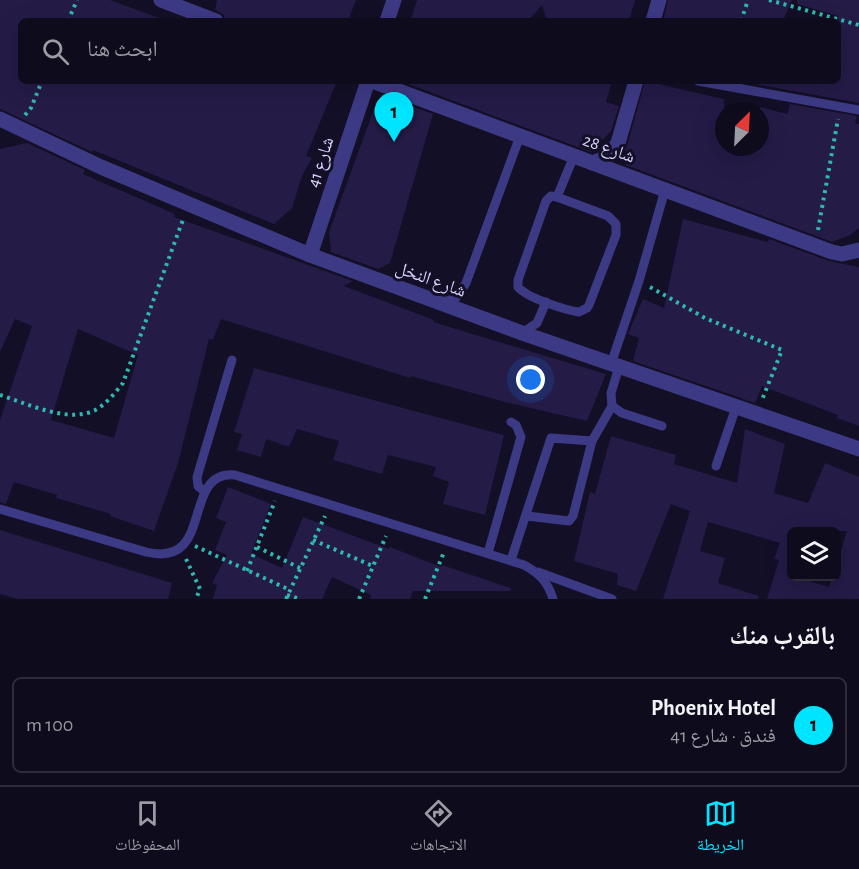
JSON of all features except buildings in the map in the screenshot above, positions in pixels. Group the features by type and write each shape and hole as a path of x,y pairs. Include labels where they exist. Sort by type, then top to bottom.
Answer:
{"street":[{"path":"161,0 191,5 211,18"},
{"path":"388,18 394,0"},
{"path":"654,18 659,0"},
{"name":"شارع 41","path":"310,255 367,84"},
{"name":"شارع 28","path":"380,84 832,252 842,254 859,250"},
{"path":"592,163 601,161 614,151 635,84"},
{"name":"شارع النخل","path":"0,119 101,167 310,255 522,333 859,449"},
{"path":"0,131 15,126"}],"lane":[{"path":"715,84 859,110"},
{"path":"439,303 456,298 466,283 520,136"},
{"path":"558,197 574,156"},
{"path":"527,516 569,521 573,516 592,441 612,405 611,393 615,365 665,190"},
{"path":"551,196 558,197 608,216 616,224 617,230 587,308 575,311 546,302 523,292 518,287 546,201 551,196"},
{"path":"522,333 537,323 546,302"},
{"path":"205,492 198,486 197,477 232,360"},
{"path":"612,405 622,413 662,426"},
{"path":"716,466 736,407"},
{"path":"488,553 521,437 516,425 511,422"},
{"path":"511,560 552,438 592,441"},
{"path":"0,509 158,555 170,553 183,545 194,526 209,483 225,474 235,475 511,560 537,572 612,599"},
{"path":"537,572 546,583 553,599"}],"path":[{"path":"69,18 77,0"},
{"path":"742,18 748,0"},
{"path":"770,0 834,18"},
{"path":"841,20 859,25"},
{"path":"15,126 31,108 41,84"},
{"path":"814,245 840,106"},
{"path":"0,395 58,414 88,413 108,400 123,383 188,205"},
{"path":"639,281 705,318 782,350 756,414"},
{"path":"247,571 280,489"},
{"path":"288,595 330,505"},
{"path":"359,599 391,523"},
{"path":"313,540 373,566"},
{"path":"425,599 449,541"},
{"path":"183,545 247,571 288,595 300,599"},
{"path":"183,545 200,589 196,599"},
{"path":"257,547 300,568"}],"place":[{"name":"Phoenix Hotel","path":"394,142"}]}
